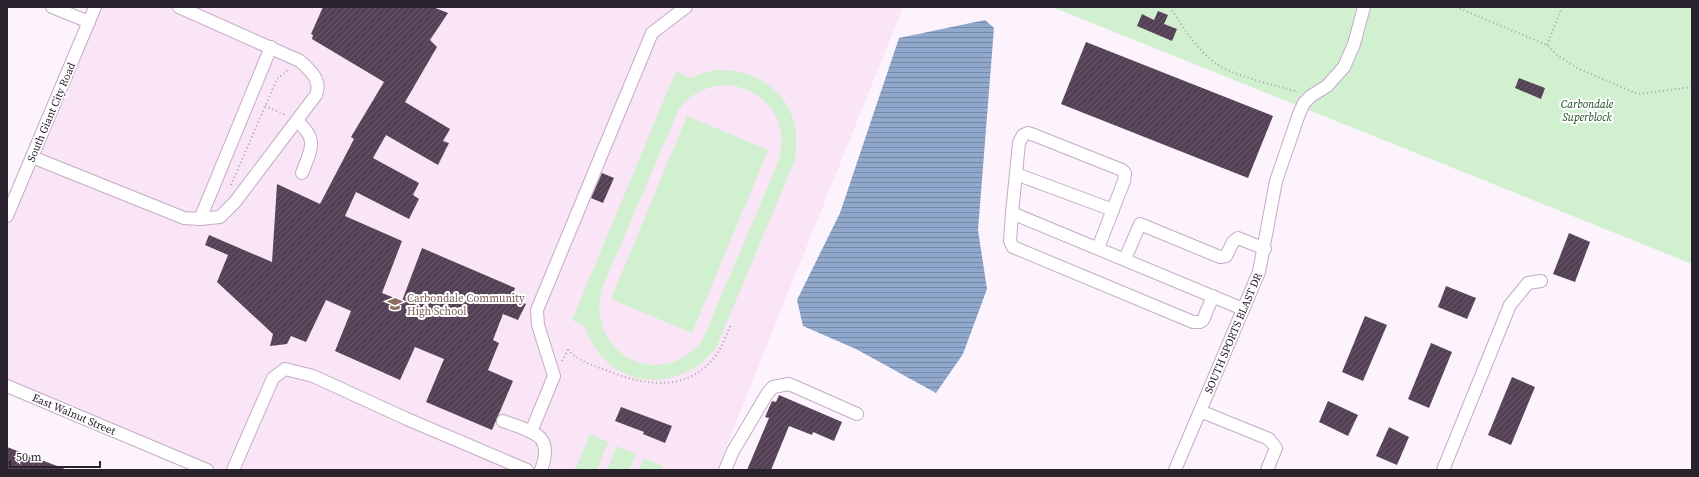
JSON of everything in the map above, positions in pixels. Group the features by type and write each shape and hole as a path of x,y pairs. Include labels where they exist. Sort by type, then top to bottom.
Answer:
{"street":[{"path":"52,7 89,22"},
{"name":"South Giant City Road","path":"7,216 95,7"},
{"path":"32,157 175,216 184,218 200,219 220,217 235,202 294,119 316,95 317,81 311,71 300,61 179,7"},
{"path":"531,432 554,376 538,325 537,310 652,33 686,7"},
{"path":"1311,96 1327,86 1344,67 1354,44 1364,7"},
{"path":"200,219 271,47"},
{"name":"SOUTH SPORTS BLAST DR","path":"1175,470 1259,272 1274,191 1283,159 1299,114 1304,103 1311,96"},
{"path":"294,119 309,133 312,147 302,173"},
{"path":"1098,248 1126,176 1122,170 1028,133 1020,138 1010,241 1013,247 1186,319 1197,322 1203,320 1212,296"},
{"path":"1016,174 1113,210"},
{"path":"1012,213 1243,309"},
{"path":"1125,259 1140,224 1220,257 1226,256 1233,242 1238,238 1264,249"},
{"path":"1443,470 1510,305 1528,283 1541,281"},
{"path":"233,470 273,378 285,369 313,376 407,419 527,470"},
{"path":"725,470 733,451 767,394 773,387 789,384 857,414"},
{"name":"East Walnut Street","path":"7,386 207,470"},
{"path":"1200,411 1269,439 1276,448 1267,470"},
{"path":"503,421 531,432 542,439 546,449 541,470"}],"path":[{"path":"1170,7 1200,48 1215,63 1229,70 1311,96"},
{"path":"1456,7 1547,45 1557,55 1577,68 1638,94 1692,87"},
{"path":"1547,45 1562,7"},
{"path":"229,191 277,79 293,67"},
{"path":"266,106 294,119"},
{"path":"568,350 576,358 630,380 651,384 668,383 686,378 700,371 710,362 720,349 731,324"}],"shaded area":[{"name":"Carbondale Community High School","path":"102,7 903,7 717,470 210,470 7,385 7,223"}],"green space":[{"name":"Carbondale Superblock","path":"1052,7 1692,7 1692,264"},
{"path":"718,70 737,72 754,77 768,85 780,95 789,108 794,124 796,141 795,160 716,348 700,364 682,374 662,379 643,379 625,374 608,363 594,347 585,326 572,320 676,71 690,78 705,72","holes":["731,85 745,89 767,104 775,114 781,137 781,151 777,165 702,341 685,357 665,364 646,364 628,358 614,346 604,329 599,309 603,286 678,111 683,104 695,94 708,88"]},
{"path":"687,116 768,150 692,333 611,299"},
{"path":"590,434 608,442 597,470 575,470"},
{"path":"617,446 636,454 629,470 607,470"},
{"path":"644,458 663,466 661,470 639,470"}],"water":[{"path":"985,20 994,28 978,230 987,289 963,354 936,393 856,349 803,326 797,300 840,213 899,38"}],"building":[{"path":"323,7 433,7 448,13 430,40 437,47 405,102 450,129 443,141 449,143 438,165 386,135 373,158 419,183 413,195 419,199 409,219 356,192 345,216 402,241 382,293 402,301 422,248 515,288 512,298 526,304 518,320 503,314 493,340 499,343 488,370 513,381 492,430 426,402 444,359 415,347 400,380 335,351 351,311 326,300 306,342 291,336 287,344 270,346 273,334 217,282 228,255 205,245 209,235 272,262 277,184 320,204 354,139 351,137 384,82 312,39 313,35 311,34"},
{"path":"1158,11 1168,15 1164,24 1177,29 1172,41 1137,26 1142,14 1154,20"},
{"path":"1086,42 1273,116 1248,178 1061,104"},
{"path":"1519,78 1545,88 1541,99 1515,88"},
{"path":"602,173 614,178 603,203 591,198"},
{"path":"1569,233 1590,242 1575,282 1553,274"},
{"path":"1446,286 1476,298 1467,319 1438,307"},
{"path":"1365,316 1387,325 1363,381 1342,372"},
{"path":"1431,343 1452,352 1429,408 1408,399"},
{"path":"1512,377 1535,387 1511,445 1488,435"},
{"path":"779,395 842,422 834,441 813,432 812,435 789,426 771,470 747,470 769,418 765,417 772,401 776,402"},
{"path":"1328,401 1358,415 1348,436 1319,422"},
{"path":"621,407 672,426 665,443 643,434 644,432 615,421"},
{"path":"1389,427 1409,437 1397,465 1376,456"},
{"path":"7,447 65,469 7,470"}],"place":[{"name":"Carbondale Community High School","path":"395,304"}]}
